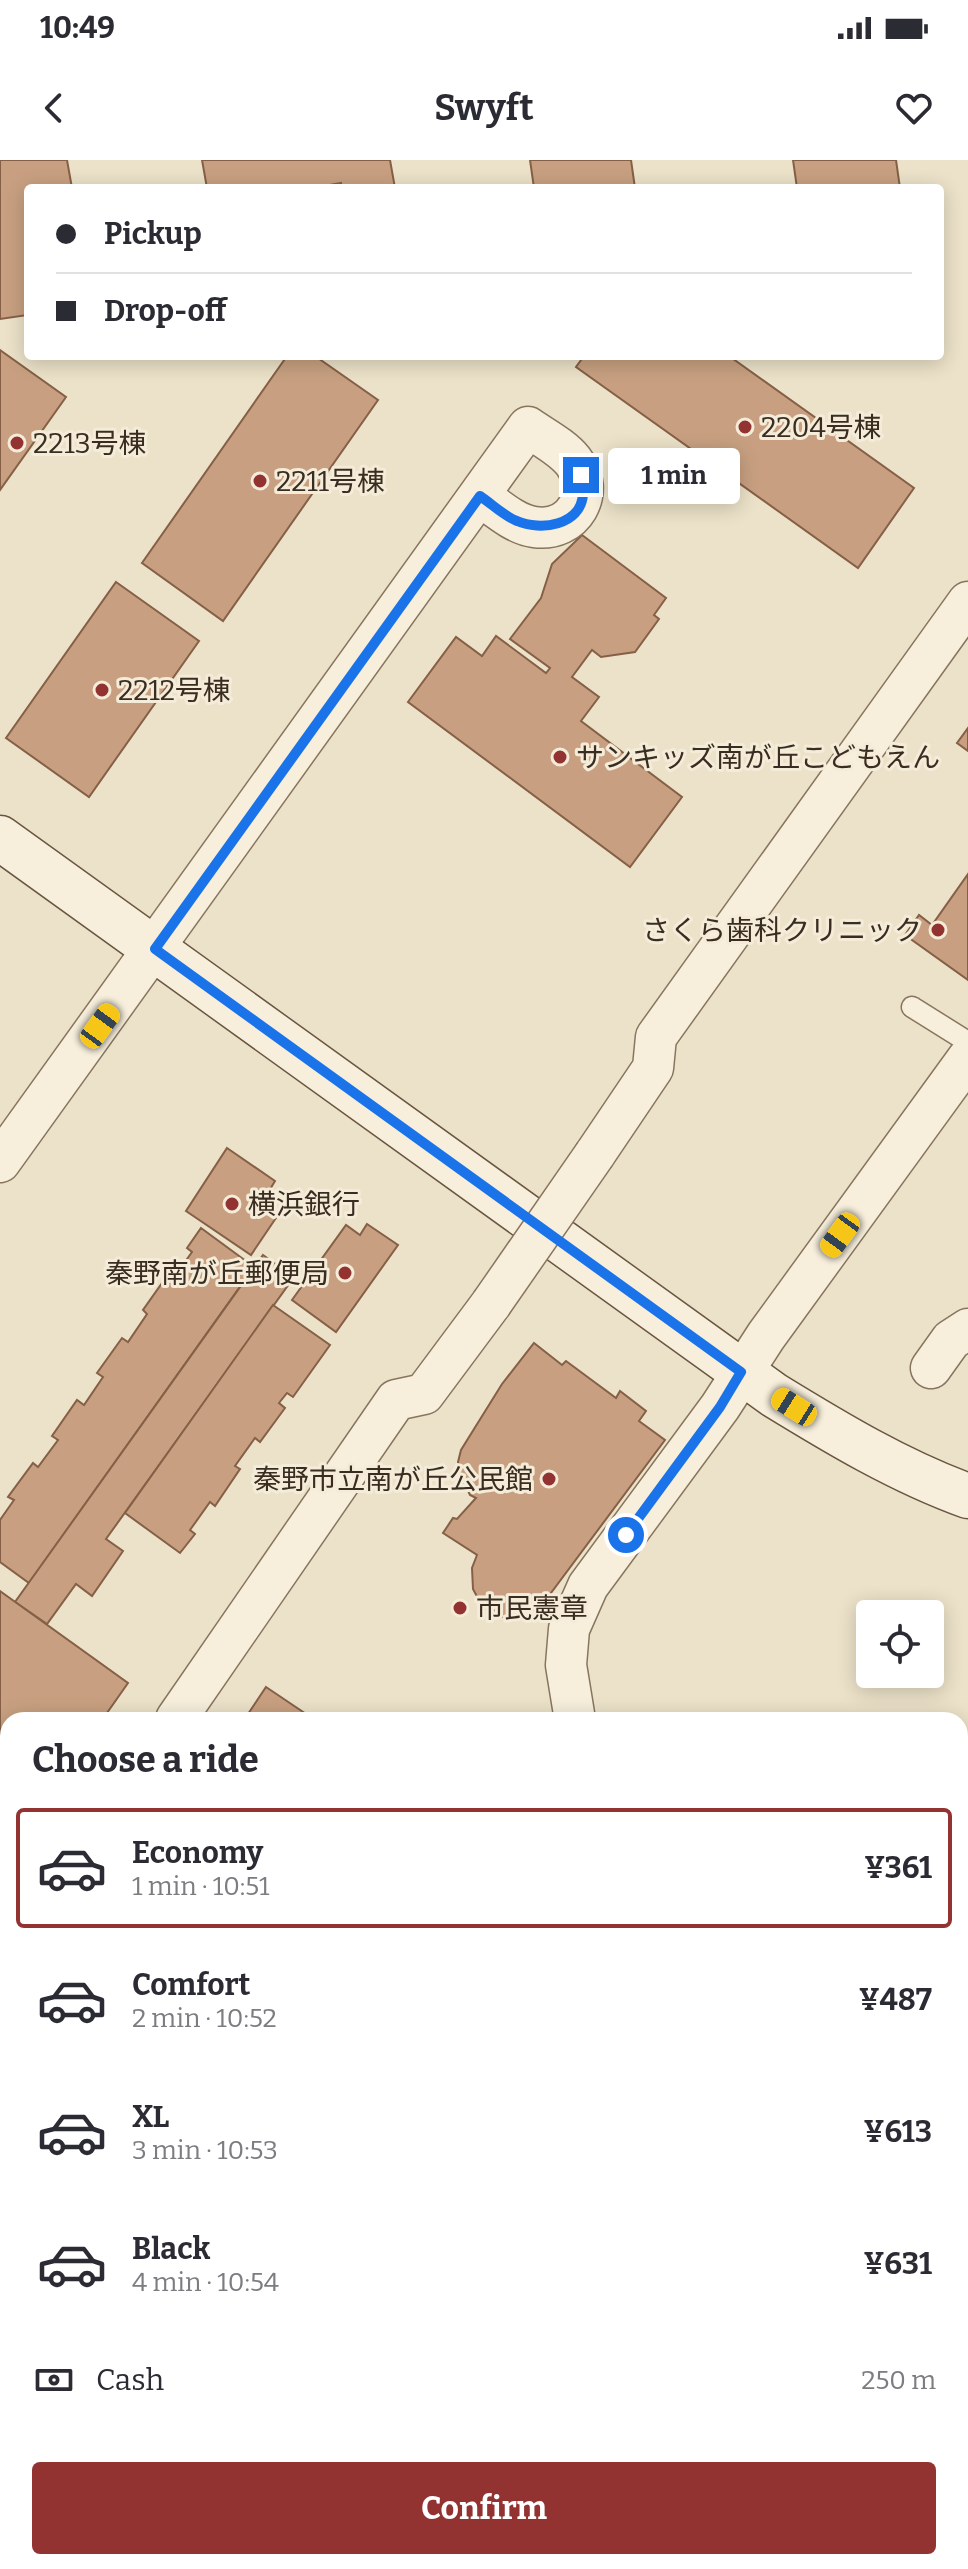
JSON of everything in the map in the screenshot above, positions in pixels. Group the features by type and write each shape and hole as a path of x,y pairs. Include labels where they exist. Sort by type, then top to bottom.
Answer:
{"street":[{"path":"0,1162 480,496"},
{"path":"181,1712 396,1400 424,1394 491,1304 653,1068 638,1038 968,602"},
{"path":"0,838 741,1372 835,1432 929,1482 968,1496"},
{"path":"574,1712 566,1665 569,1629 588,1586 720,1407 741,1372 968,1058"},
{"path":"931,1368 951,1340 968,1329"}],"lane":[{"path":"912,1007 968,1042"}],"building":[{"path":"0,160 67,160 71,184 24,184 24,316 0,319"},
{"path":"202,160 390,160 394,184 341,183 206,184"},
{"path":"530,160 631,160 634,184 533,184"},
{"path":"793,160 896,160 899,184 796,184"},
{"name":"2213号棟","path":"0,350 66,397 0,490"},
{"name":"2211号棟","path":"284,360 321,360 378,400 223,621 142,563"},
{"name":"2204号棟","path":"581,360 735,360 914,488 858,568 576,367"},
{"path":"582,535 666,598 654,615 659,619 635,652 601,657 592,650 572,677 599,697 581,721 682,797 630,867 408,702 456,637 482,656 496,636 546,673 550,668 510,639 541,598 552,564"},
{"name":"2212号棟","path":"116,582 199,641 89,797 6,738"},
{"path":"968,728 968,751 957,743"},
{"name":"さくら歯科クリニック","path":"968,874 968,980 905,935 919,915 932,925"},
{"name":"横浜銀行","path":"227,1148 275,1181 269,1191 278,1198 271,1209 278,1215 251,1255 186,1211"},
{"name":"秦野南が丘郵便局","path":"367,1224 398,1245 336,1332 292,1300 346,1225 360,1235"},
{"path":"201,1228 254,1267 29,1583 0,1562 0,1520 14,1500 8,1497 33,1463 38,1467 58,1440 52,1436 77,1400 84,1405 103,1377 97,1373 122,1338 128,1342 147,1314 143,1310 167,1276 172,1280 192,1252 187,1248"},
{"path":"263,1255 294,1277 106,1539 123,1551 92,1596 76,1584 47,1624 15,1602"},
{"path":"273,1305 330,1345 293,1397 287,1393 279,1403 285,1408 260,1442 255,1438 235,1466 240,1469 215,1506 210,1502 190,1530 195,1534 180,1553 125,1513"},
{"name":"秦野市立南が丘公民館","path":"534,1343 562,1365 566,1361 616,1398 620,1391 646,1411 639,1421 665,1440 542,1605 523,1617 500,1617 482,1606 473,1589 472,1568 477,1555 443,1533 453,1518 457,1519 476,1498 470,1495 460,1473 458,1462 461,1450 502,1384"},
{"path":"0,1591 128,1683 108,1712 0,1712"},
{"path":"266,1687 303,1712 249,1712"}],"place":[{"name":"2204号棟","path":"745,427"},
{"name":"2213号棟","path":"17,443"},
{"name":"2211号棟","path":"260,481"},
{"name":"2212号棟","path":"102,690"},
{"name":"サンキッズ南が丘こどもえん","path":"560,757"},
{"name":"さくら歯科クリニック","path":"938,930"},
{"name":"横浜銀行","path":"232,1204"},
{"name":"秦野南が丘郵便局","path":"345,1273"},
{"name":"秦野市立南が丘公民館","path":"549,1479"},
{"name":"市民憲章","path":"460,1608"}],"route":[{"path":"581,475 583,497 573,515 556,525 536,528 515,520 480,496 155,949 741,1372 720,1407 626,1535"}]}
